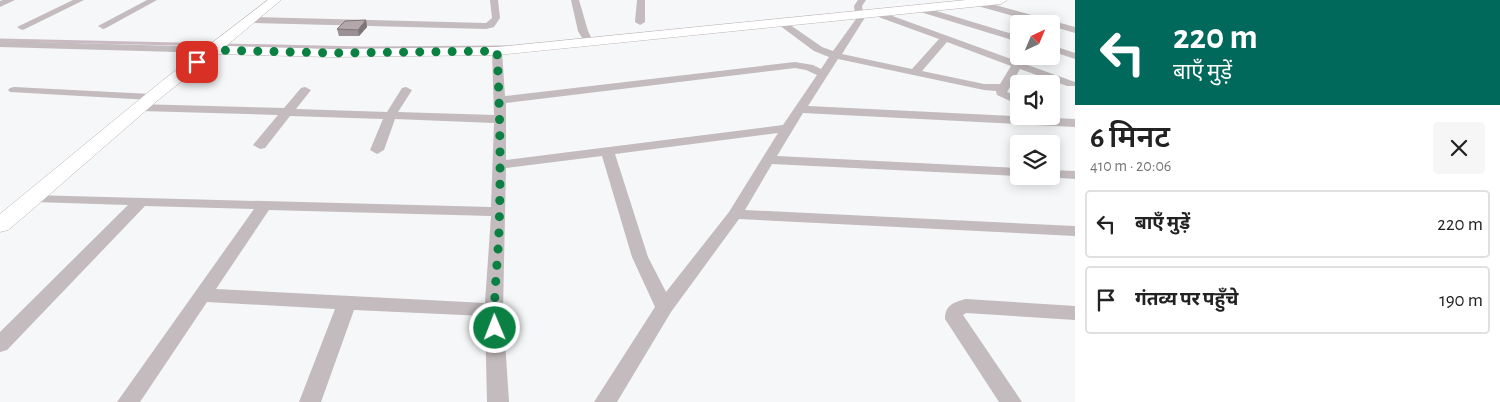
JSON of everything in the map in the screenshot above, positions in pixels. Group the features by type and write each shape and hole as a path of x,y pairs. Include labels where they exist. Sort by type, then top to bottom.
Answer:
{"street":[{"path":"0,4 11,0"},
{"path":"22,27 80,0"},
{"path":"103,26 153,0"},
{"path":"0,225 35,198 146,102 275,0"},
{"path":"252,20 490,30 496,18 494,0"},
{"path":"575,0 586,37"},
{"path":"640,22 641,0"},
{"path":"876,13 1001,0"},
{"path":"977,3 1075,30"},
{"path":"605,402 664,307 735,214 787,128 860,19 859,8"},
{"path":"0,44 217,46 331,53 497,51 586,37 780,22 859,8 1010,62"},
{"path":"920,9 1010,36"},
{"path":"780,22 818,49 836,56 984,87 1003,88"},
{"path":"915,72 944,38"},
{"path":"497,51 500,100 498,119 499,212 494,310 498,402"},
{"path":"1060,51 1075,56"},
{"path":"500,100 795,65 809,67 824,74"},
{"path":"1010,98 1001,93 1015,65"},
{"path":"1019,65 1071,84"},
{"path":"14,90 285,112 498,119"},
{"path":"260,145 285,112 305,90"},
{"path":"377,150 390,116 406,90"},
{"path":"801,109 1010,120"},
{"path":"1060,123 1075,123"},
{"path":"499,165 787,128"},
{"path":"607,152 640,257 664,307"},
{"path":"768,160 1010,172"},
{"path":"1060,174 1075,175"},
{"path":"35,198 499,212"},
{"path":"0,344 141,201"},
{"path":"128,402 264,206"},
{"path":"735,214 1075,231"},
{"path":"201,295 494,310"},
{"path":"310,402 348,302"},
{"path":"1011,402 954,319 954,313 966,306 1075,313"}],"building":[{"path":"366,20 358,30 337,29 345,21"}],"waterway":[{"path":"0,40 362,48 506,47"}],"route":[{"path":"197,62 213,50 331,53 497,51 500,100 498,119 499,212 494,310 495,328"}]}
